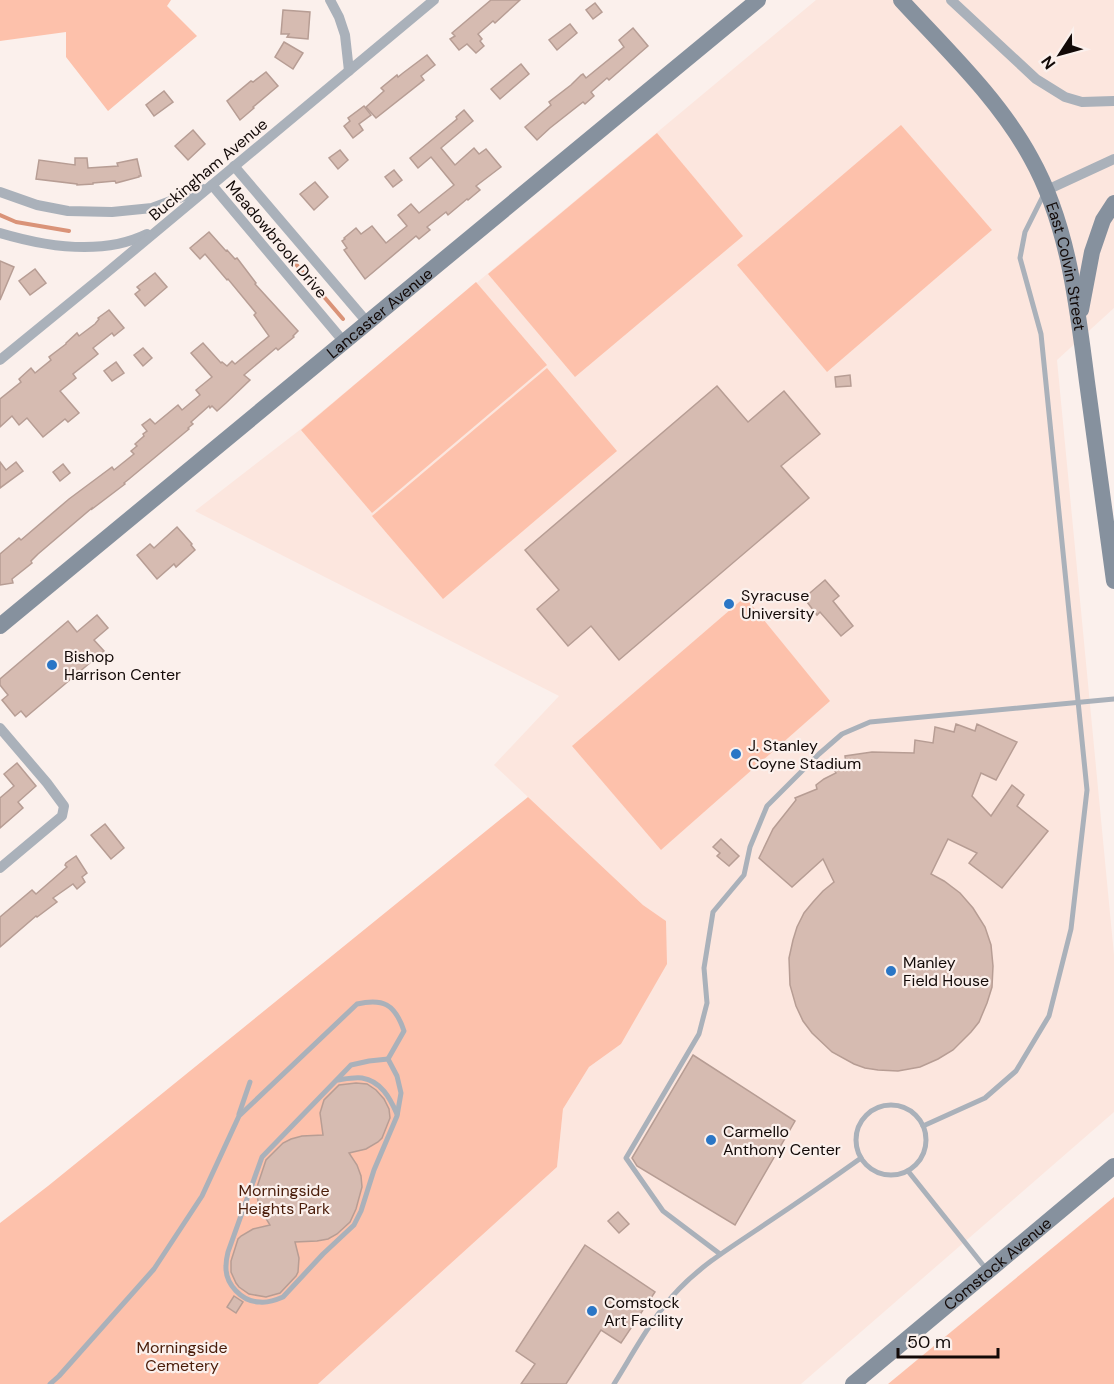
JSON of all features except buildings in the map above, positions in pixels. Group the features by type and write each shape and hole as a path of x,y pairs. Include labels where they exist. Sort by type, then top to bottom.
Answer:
{"street":[{"path":"330,0 345,35 349,71"},
{"name":"Buckingham Avenue","path":"0,360 434,0"},
{"name":"Lancaster Avenue","path":"0,626 758,0"},
{"name":"East Colvin Street","path":"901,0 997,106 1031,157 1047,190 1067,257 1079,323 1114,581"},
{"path":"951,0 1036,79 1065,97 1082,102 1114,101"},
{"path":"1047,190 1114,159"},
{"name":"Meadowbrook Drive","path":"234,166 367,322"},
{"name":"Meadowbrook Drive","path":"0,192 36,205 68,211 112,212 152,208 212,185 344,342"},
{"path":"1079,323 1092,252 1103,220 1114,203"},
{"path":"0,233 53,245 90,247 135,240 164,225"},
{"path":"0,728 45,779 64,806 62,816 0,868"},
{"name":"Comstock Avenue","path":"853,1384 1114,1166"}],"lane":[{"path":"923,1126 985,1098 1016,1071 1049,1016 1071,929 1087,790 1041,334 1020,258 1025,232 1047,190"},
{"path":"720,1254 663,1211 626,1158 699,1034 707,1002 704,968 712,912 744,875 750,847 767,806 842,734 870,722 1114,699"},
{"path":"239,1116 357,1004 385,1003 399,1018 404,1030 388,1059"},
{"path":"388,1059 397,1076 401,1093 397,1116 374,1170 362,1211 354,1225 283,1297 263,1302 248,1299 230,1284 225,1267 228,1252 262,1157 351,1065 388,1059"},
{"path":"338,1080 361,1078 374,1082 390,1098 397,1116"},
{"path":"50,1384 154,1269 202,1196 239,1116 250,1082"},
{"path":"896,1105 910,1110 923,1126 926,1134 921,1159 901,1174 885,1175 874,1171 867,1166 857,1151 856,1136 859,1124 875,1108 896,1105"},
{"path":"614,1384 647,1329 676,1292 720,1254 861,1158"},
{"path":"908,1171 988,1272"}],"shaded area":[{"name":"Syracuse University","path":"816,0 1114,0 1114,308 1057,360 1114,955 1114,1112 801,1384 318,1384 557,1167 563,1109 589,1067 621,1044 666,921 643,905 494,765 559,696 195,511 301,429"}],"green space":[{"path":"0,0 171,0 167,6 197,36 108,111 66,57 66,32 0,41"},
{"path":"901,125 992,230 827,372 737,265"},
{"path":"657,133 743,236 575,377 488,274"},
{"path":"476,282 547,365 372,513 301,430"},
{"path":"547,368 617,451 443,599 372,516"},
{"path":"745,597 830,701 661,850 572,746"},
{"name":"Morningside Heights Park","path":"528,797 643,905 666,921 667,964 621,1044 589,1067 563,1109 557,1167 318,1384 0,1384 0,1223"},
{"path":"1114,1197 1114,1384 888,1384"}],"waterway":[{"path":"242,201 343,319"},
{"path":"0,215 16,222 69,231"}],"place":[{"name":"Syracuse University","path":"729,604"},
{"name":"Bishop Harrison Center","path":"52,665"},
{"name":"J. Stanley Coyne Stadium","path":"736,754"},
{"name":"Manley Field House","path":"891,971"},
{"name":"Carmello Anthony Center","path":"711,1140"},
{"name":"Comstock Art Facility","path":"592,1311"}],"park label":[{"name":"Morningside Cemetery","path":"182,1356"}]}
